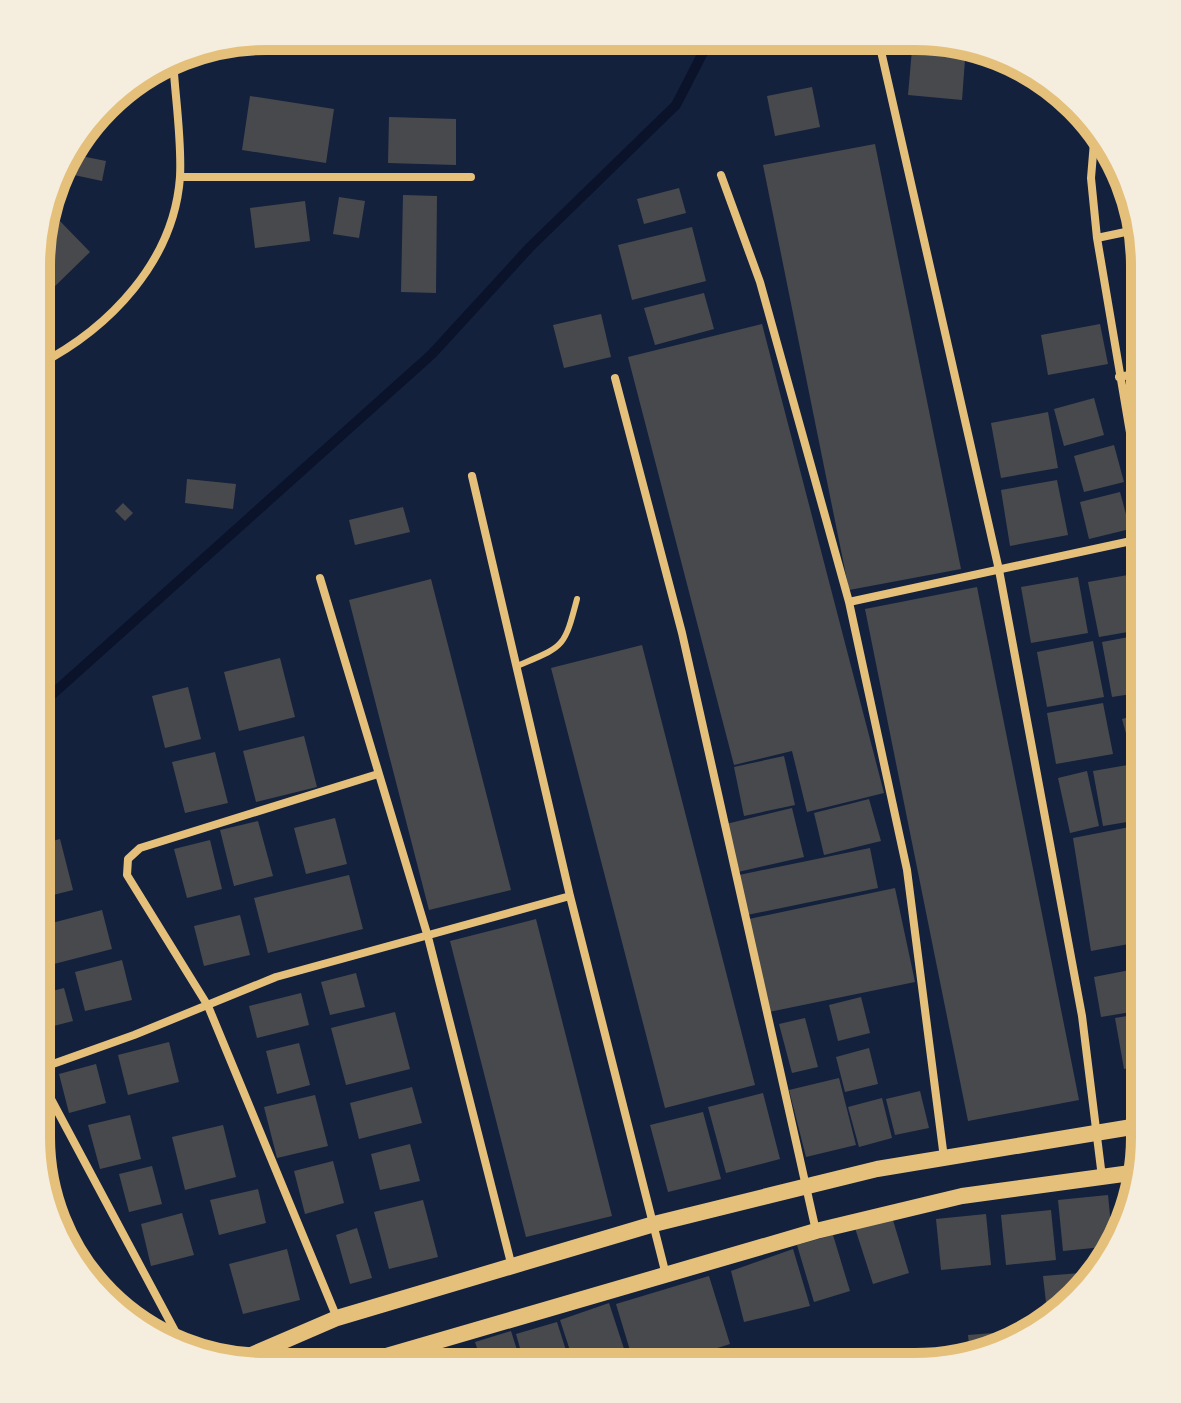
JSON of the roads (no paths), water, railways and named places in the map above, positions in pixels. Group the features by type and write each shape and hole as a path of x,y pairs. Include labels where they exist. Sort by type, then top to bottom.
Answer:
{"main road":[{"path":"256,1353 337,1318 654,1224 877,1169 1131,1127"},
{"path":"397,1353 816,1231 962,1196 1128,1173"}],"street":[{"path":"881,50 999,570 1082,1016 1102,1177"},
{"path":"50,359 126,301 164,245 180,177 174,71"},
{"path":"1094,146 1091,178 1097,238 1131,443"},
{"path":"721,175 760,282 849,602 907,870 944,1158"},
{"path":"180,177 471,177"},
{"path":"1097,238 1128,232"},
{"path":"1119,377 1131,375"},
{"path":"615,378 682,633 804,1189 816,1231"},
{"path":"472,476 570,896 666,1275"},
{"path":"849,602 1131,541"},
{"path":"320,578 428,937 512,1268"},
{"path":"337,1318 208,1006 127,875 128,859 140,848 378,774"},
{"path":"50,1065 208,1006 276,977 570,896"},
{"path":"50,1096 176,1334"}],"lane":[{"path":"517,666 558,649 567,638 577,599"}],"waterway":[{"path":"50,696 432,354 530,247 676,105 704,50"}]}
